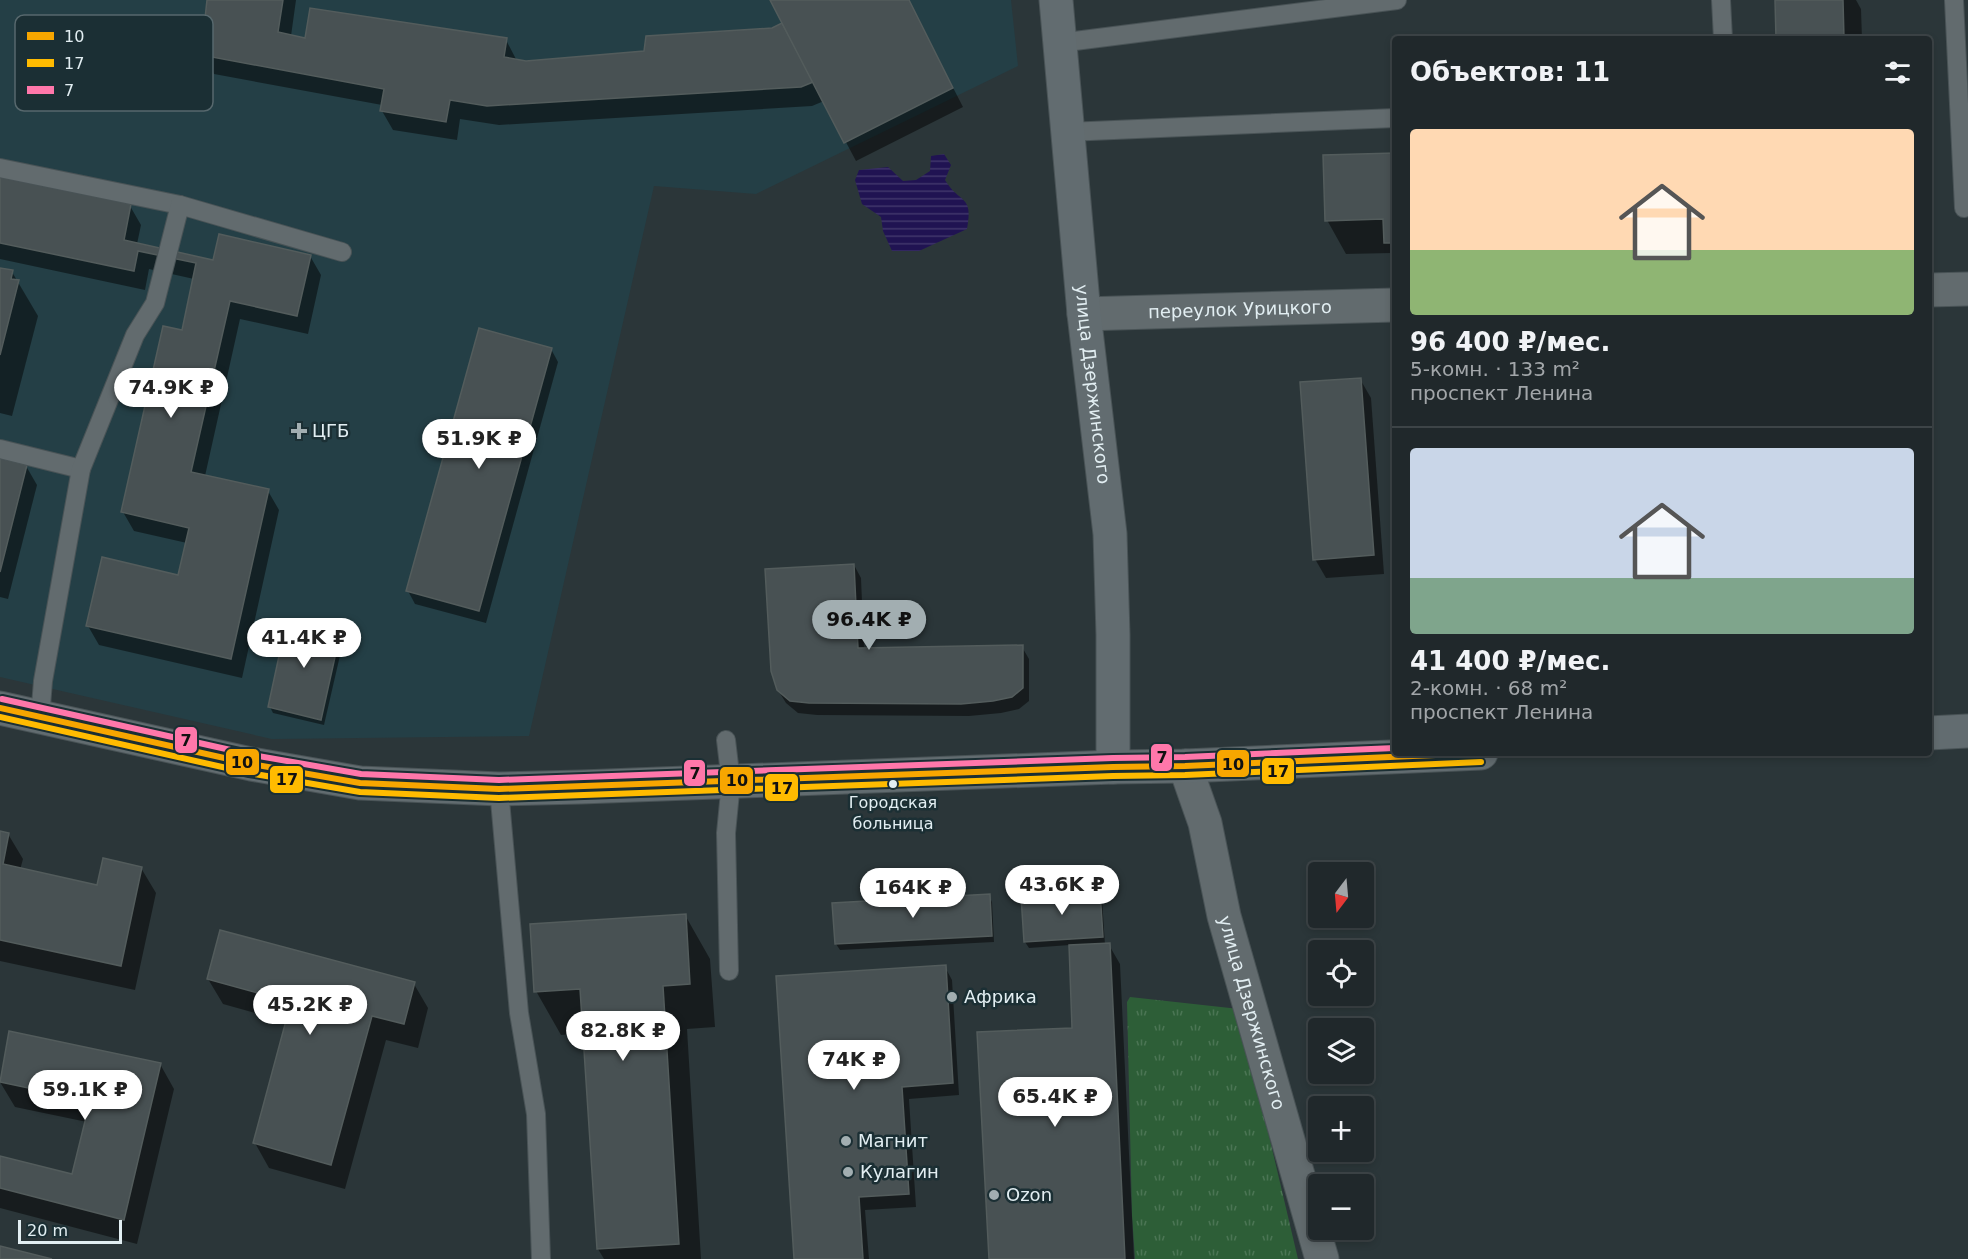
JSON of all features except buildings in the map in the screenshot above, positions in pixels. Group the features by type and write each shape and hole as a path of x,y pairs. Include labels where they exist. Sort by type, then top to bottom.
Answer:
{"main road":[{"name":"улица Дзержинского","path":"1056,0 1084,314 1110,534 1113,767"},
{"path":"0,708 251,764 326,778 360,783 499,789 1412,756"},
{"path":"1932,733 1968,731"}],"street":[{"path":"1932,290 1968,289"},
{"name":"переулок Урицкого","path":"1084,314 1392,305"},
{"name":"улица Дзержинского","path":"1185,766 1205,823 1224,916 1322,1259"}],"lane":[{"path":"1059,43 1397,0"},
{"path":"1721,0 1723,36"},
{"path":"1954,0 1964,208"},
{"path":"1067,132 1392,118"},
{"path":"0,168 180,205 342,252"},
{"path":"40,718 45,670 81,469 135,335 155,303 180,205"},
{"path":"0,449 81,469"},
{"path":"726,740 730,782 726,833 729,971"},
{"path":"499,789 518,1003 526,1067 536,1114 541,1259"}],"shaded area":[{"name":"ЦГБ","path":"0,0 1011,0 1018,66 756,194 654,186 529,736 272,739 0,677"},
{"path":"944,154 951,165 945,180 967,204 969,218 967,229 919,251 892,251 883,231 881,217 862,204 855,180 859,170 888,167 903,181 916,180 930,171 931,156"}],"green space":[{"path":"1130,997 1239,1009 1298,1259 1135,1259 1127,1002"}],"transit line":[{"name":"7","path":"2,699 253,755 361,774 499,780 1392,748"},
{"name":"10","path":"0,708 251,764 360,783 499,789 1413,756"},
{"name":"17","path":"0,717 249,773 360,792 499,798 1185,775 1481,762"}],"place":[{"name":"ЦГБ","path":"299,431"},
{"name":"Городская больница","path":"893,784"},
{"name":"Африка","path":"952,997"},
{"name":"Магнит","path":"846,1141"},
{"name":"Кулагин","path":"848,1172"},
{"name":"Ozon","path":"994,1195"}]}
